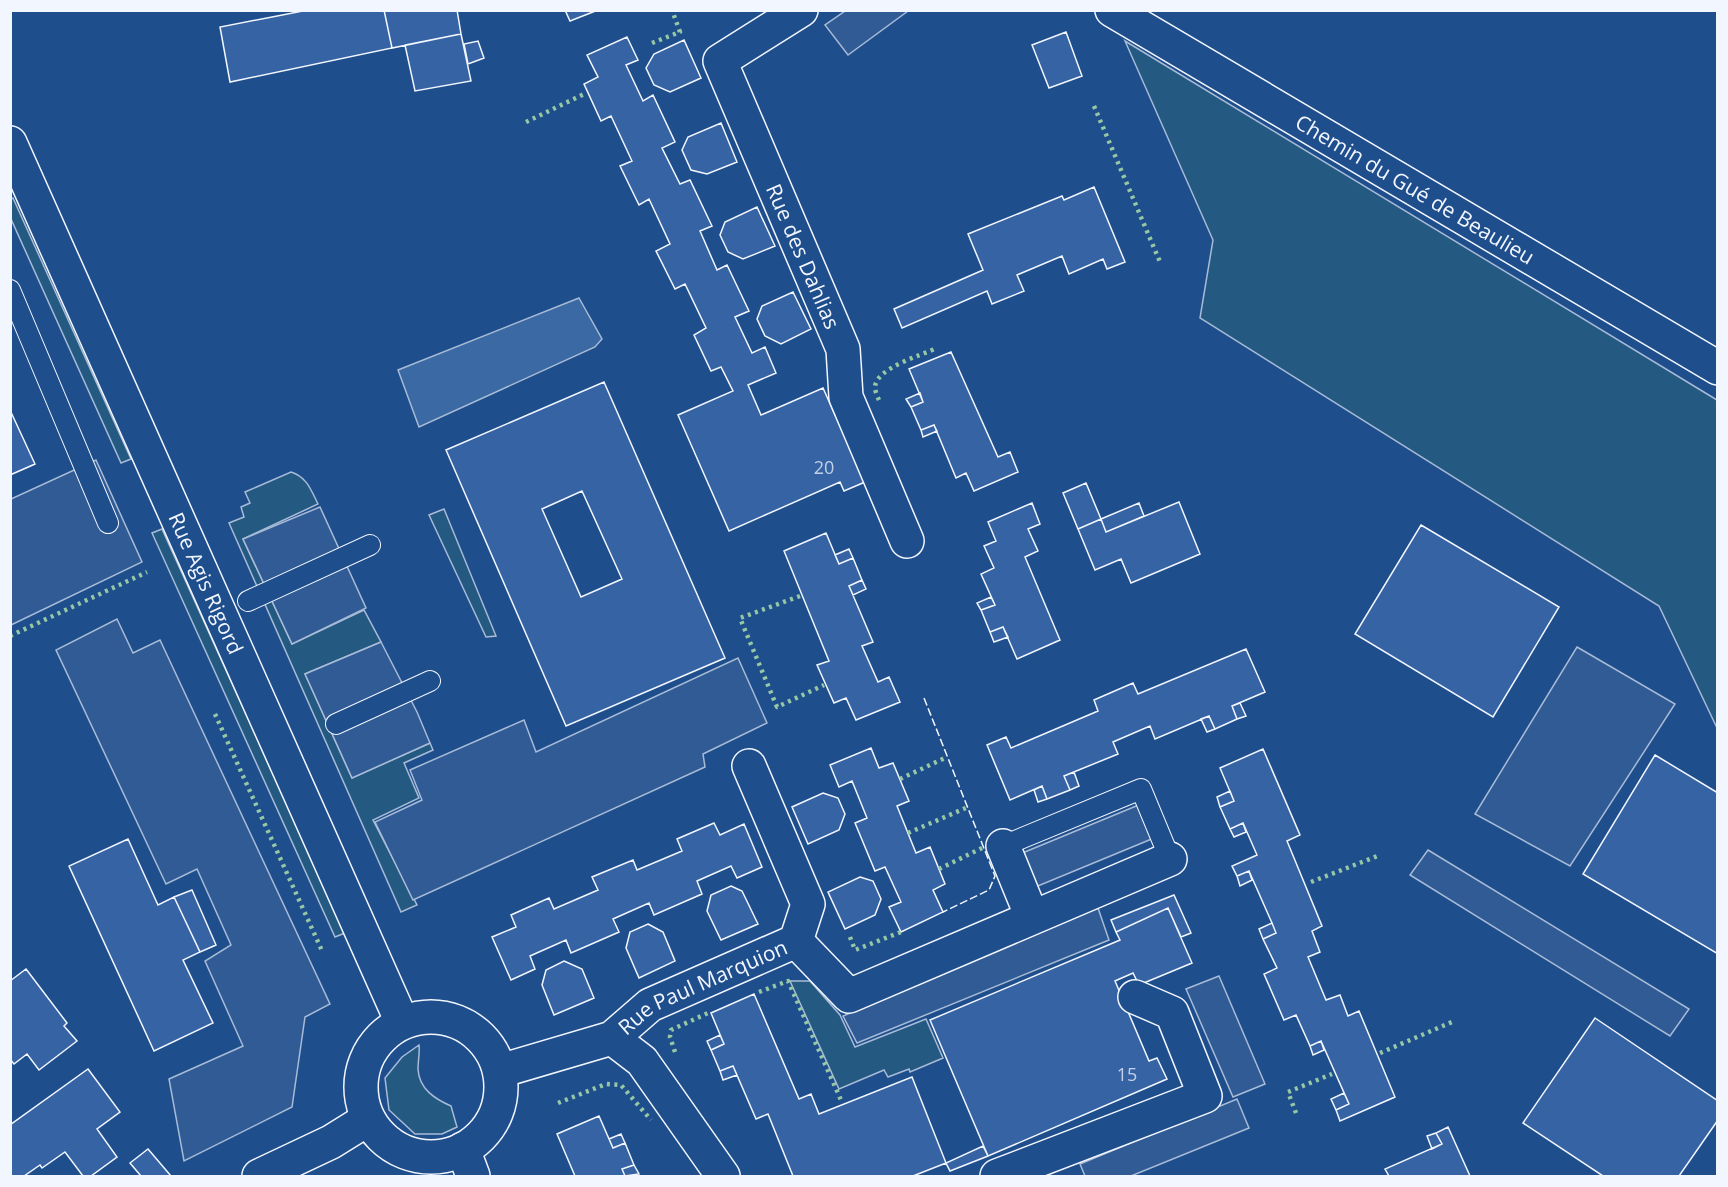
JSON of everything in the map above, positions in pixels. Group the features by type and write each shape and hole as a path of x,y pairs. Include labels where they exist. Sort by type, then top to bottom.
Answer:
{"street":[{"name":"Rue des Dahlias","path":"801,10 720,62 843,349 846,397 907,541"},
{"name":"Chemin du Gué de Beaulieu","path":"1112,10 1718,368"},
{"name":"Rue Agis Rigord","path":"12,152 402,1022"},
{"name":"Rue Paul Marquion","path":"500,1071 612,1038 650,1005 796,941 808,904 749,766"},
{"path":"1003,846 1032,917"},
{"path":"796,941 849,996 1170,859"},
{"path":"997,1176 1205,1096 1172,1013 1135,997"},
{"path":"426,1017 451,1019 473,1031 490,1048 500,1071 501,1089 494,1116 478,1139 468,1163 442,1156 420,1156 390,1143 381,1136 368,1119 361,1091 365,1063 379,1039 402,1022 426,1017"},
{"path":"612,1038 642,1061 723,1176"},
{"path":"259,1176 331,1142 368,1119"}],"lane":[{"path":"10,290 108,523"},
{"path":"248,601 370,545"},
{"path":"336,724 430,681"},
{"path":"1003,846 1141,789 1170,859"}],"shaded area":[{"path":"845,11 908,11 848,55 825,25"},
{"path":"1125,41 1717,400 1717,728 1659,606 1200,318 1213,240"},
{"path":"13,198 131,459 121,463 11,219 11,199"},
{"path":"579,298 602,339 595,347 419,427 398,370"},
{"path":"96,460 142,562 11,625 11,499"},
{"path":"291,472 305,481 318,504 243,539 292,644 364,610 381,642 305,674 352,778 430,743 433,750 404,763 419,798 373,820 417,905 401,912 229,523 244,517 241,507 250,503 245,492"},
{"path":"320,507 366,608 292,644 243,539"},
{"path":"444,509 496,636 486,637 429,515"},
{"path":"162,529 345,933 335,937 152,533"},
{"path":"117,619 133,653 160,640 330,1004 305,1017 292,1107 184,1161 169,1079 243,1046 205,961 231,945 197,869 166,884 56,650"},
{"path":"381,642 417,712 430,743 352,778 305,674"},
{"path":"1577,647 1675,704 1570,866 1475,814"},
{"path":"738,658 767,723 703,754 705,767 413,900 375,822 422,800 410,770 524,720 536,752"},
{"path":"1141,804 1154,838 1033,888 1020,854"},
{"path":"1428,850 1689,1009 1670,1036 1410,875"},
{"path":"1098,908 1109,940 857,1043 843,1016"},
{"path":"1219,976 1265,1084 1233,1097 1186,989"},
{"path":"790,981 810,981 840,1015 855,1047 926,1019 943,1058 910,1072 909,1069 888,1077 884,1070 839,1089"},
{"path":"419,1045 418,1069 421,1082 439,1100 451,1106 457,1127 442,1134 415,1134 389,1110 385,1078 402,1057"},
{"path":"1237,1099 1249,1128 1131,1176 1085,1176 1080,1164"}],"building":[{"path":"308,10 384,10 392,48 230,82 220,27"},
{"path":"384,10 457,10 461,34 392,48"},
{"path":"565,10 598,10 570,21"},
{"path":"1066,32 1082,76 1049,88 1032,45"},
{"path":"461,34 471,81 415,91 405,45"},
{"path":"627,37 638,60 626,65 643,101 653,95 675,142 662,148 680,184 690,180 712,226 700,231 717,270 727,265 749,311 735,317 752,353 765,347 776,373 748,385 761,415 823,388 865,482 844,491 840,482 729,531 678,415 733,391 721,367 711,371 694,335 706,328 685,284 675,289 656,251 670,244 649,199 639,205 620,166 632,161 611,116 601,121 584,84 598,77 587,55"},
{"path":"684,40 701,78 670,92 654,85 646,68 654,54"},
{"path":"478,41 484,58 468,64 464,44"},
{"path":"721,123 737,162 707,174 691,170 682,150 688,137"},
{"path":"1094,187 1125,262 1107,269 1103,259 1069,274 1062,256 1017,275 1024,291 992,304 987,291 902,328 894,309 983,270 968,234 1062,196 1064,200"},
{"path":"757,207 775,246 743,259 728,252 720,235 725,222"},
{"path":"793,292 811,329 781,344 765,336 757,319 762,306"},
{"path":"951,352 998,457 1010,452 1018,472 974,491 966,473 956,478 934,425 921,430 911,407 923,402 909,369"},
{"path":"604,382 725,658 566,726 446,450","holes":["582,491 622,579 581,597 542,509"]},
{"path":"920,393 923,402 911,407 906,399"},
{"path":"10,410 35,464 10,475"},
{"path":"934,425 937,431 923,437 921,430"},
{"path":"1086,483 1101,519 1078,529 1063,493"},
{"path":"1179,502 1200,554 1131,583 1121,559 1095,570 1078,529 1101,519 1106,532"},
{"path":"1032,503 1040,524 1028,529 1038,551 1025,557 1060,640 1017,659 1003,627 990,632 981,610 995,605 981,574 994,568 984,546 996,541 988,522"},
{"path":"1139,503 1144,516 1106,532 1101,519"},
{"path":"1421,525 1559,607 1493,717 1355,634"},
{"path":"826,533 839,564 853,558 862,580 849,586 873,642 862,646 878,682 889,677 900,702 856,720 846,698 834,703 817,665 829,661 784,551"},
{"path":"849,549 853,558 839,564 835,555"},
{"path":"862,580 866,589 853,595 849,586"},
{"path":"991,597 995,605 981,610 977,603"},
{"path":"1003,627 1008,637 994,642 990,632"},
{"path":"1246,649 1265,692 1232,706 1237,719 1215,729 1209,716 1155,739 1150,726 1113,742 1118,754 1064,776 1070,790 1047,799 1042,786 1010,800 987,745 1006,737 1011,748 1098,711 1094,700 1133,683 1138,694"},
{"path":"1240,703 1246,716 1237,719 1232,706"},
{"path":"1209,716 1215,729 1207,732 1201,719"},
{"path":"871,748 879,768 893,763 909,801 897,806 916,853 930,847 945,884 933,890 943,912 901,932 889,907 901,902 885,867 875,871 855,823 867,818 852,781 839,787 830,765"},
{"path":"1263,749 1300,835 1287,841 1322,926 1312,931 1320,952 1308,957 1326,1000 1340,995 1348,1016 1359,1011 1395,1097 1340,1121 1336,1110 1349,1104 1321,1041 1310,1046 1296,1015 1284,1020 1264,974 1277,968 1263,939 1276,933 1249,871 1237,876 1232,866 1257,855 1243,823 1230,829 1220,807 1234,801 1220,768"},
{"path":"1655,755 1718,793 1718,954 1583,874"},
{"path":"1074,772 1079,786 1070,790 1064,776"},
{"path":"1042,786 1047,799 1038,802 1034,790"},
{"path":"1230,791 1234,801 1220,807 1217,797"},
{"path":"823,793 838,798 845,814 839,830 808,844 792,807"},
{"path":"714,823 720,835 744,824 762,867 737,878 731,866 697,881 702,894 654,915 649,903 613,919 619,932 571,953 566,940 530,956 535,969 511,980 492,937 516,927 511,915 549,898 554,909 598,890 592,877 633,860 637,870 682,851 677,839"},
{"path":"1243,823 1246,832 1234,837 1230,829"},
{"path":"128,839 158,905 174,897 200,952 183,960 213,1023 154,1051 69,866"},
{"path":"1249,871 1252,880 1240,886 1237,876"},
{"path":"860,877 873,881 881,899 875,915 845,929 828,892"},
{"path":"731,886 742,891 758,924 721,940 707,911 711,895"},
{"path":"192,890 216,945 200,952 174,897"},
{"path":"1174,895 1191,933 1181,937 1168,908 1116,932 1111,920"},
{"path":"1168,908 1192,963 1139,985 1133,973 1115,981 1149,1061 1157,1058 1167,1079 988,1156 930,1020 1120,940 1116,932"},
{"path":"1272,923 1276,933 1263,939 1259,929"},
{"path":"648,924 663,932 675,961 639,978 626,948 630,932"},
{"path":"564,961 582,969 594,998 554,1015 542,985 546,970"},
{"path":"26,969 67,1023 64,1026 77,1041 39,1070 27,1054 14,1064 10,1059 10,981"},
{"path":"754,994 799,1099 811,1094 819,1114 912,1077 946,1163 913,1176 793,1176 768,1114 756,1119 733,1066 720,1071 711,1050 724,1044 711,1013"},
{"path":"1595,1018 1718,1101 1718,1120 1679,1176 1603,1176 1523,1123"},
{"path":"720,1035 724,1044 711,1050 707,1041"},
{"path":"1321,1041 1324,1050 1313,1055 1310,1046"},
{"path":"733,1066 737,1075 723,1080 720,1071"},
{"path":"88,1069 120,1112 97,1129 117,1157 91,1176 83,1176 65,1152 42,1168 40,1165 24,1176 10,1176 10,1125"},
{"path":"1344,1093 1349,1104 1336,1110 1331,1099"},
{"path":"599,1116 613,1148 625,1143 634,1165 622,1169 625,1176 575,1176 557,1134"},
{"path":"1448,1127 1470,1176 1389,1176 1385,1169 1442,1144 1436,1133"},
{"path":"1436,1133 1442,1144 1432,1149 1427,1136"},
{"path":"621,1134 625,1143 613,1148 609,1139"},
{"path":"983,1146 988,1156 950,1171 946,1163"},
{"path":"148,1149 171,1176 141,1176 130,1163"},
{"path":"634,1165 639,1174 625,1176 622,1169"}],"hedge":[{"path":"652,43 680,32 672,10"},
{"path":"526,122 584,94"},
{"path":"1094,106 1160,262"},
{"path":"879,400 875,387 877,380 883,374 901,363 937,348"},
{"path":"10,636 147,572"},
{"path":"800,596 740,618 777,707 824,685"},
{"path":"215,714 323,953"},
{"path":"900,779 947,757"},
{"path":"908,833 968,807"},
{"path":"939,869 984,847"},
{"path":"1311,882 1380,855"},
{"path":"850,937 855,950 901,932"},
{"path":"759,992 788,981 841,1100"},
{"path":"675,1052 670,1037 671,1030 708,1013"},
{"path":"1380,1053 1452,1022"},
{"path":"1296,1113 1288,1092 1332,1074"},
{"path":"558,1103 606,1084 621,1085 651,1120"}],"fence":[{"path":"924,698 995,876 989,890 943,912"}]}
